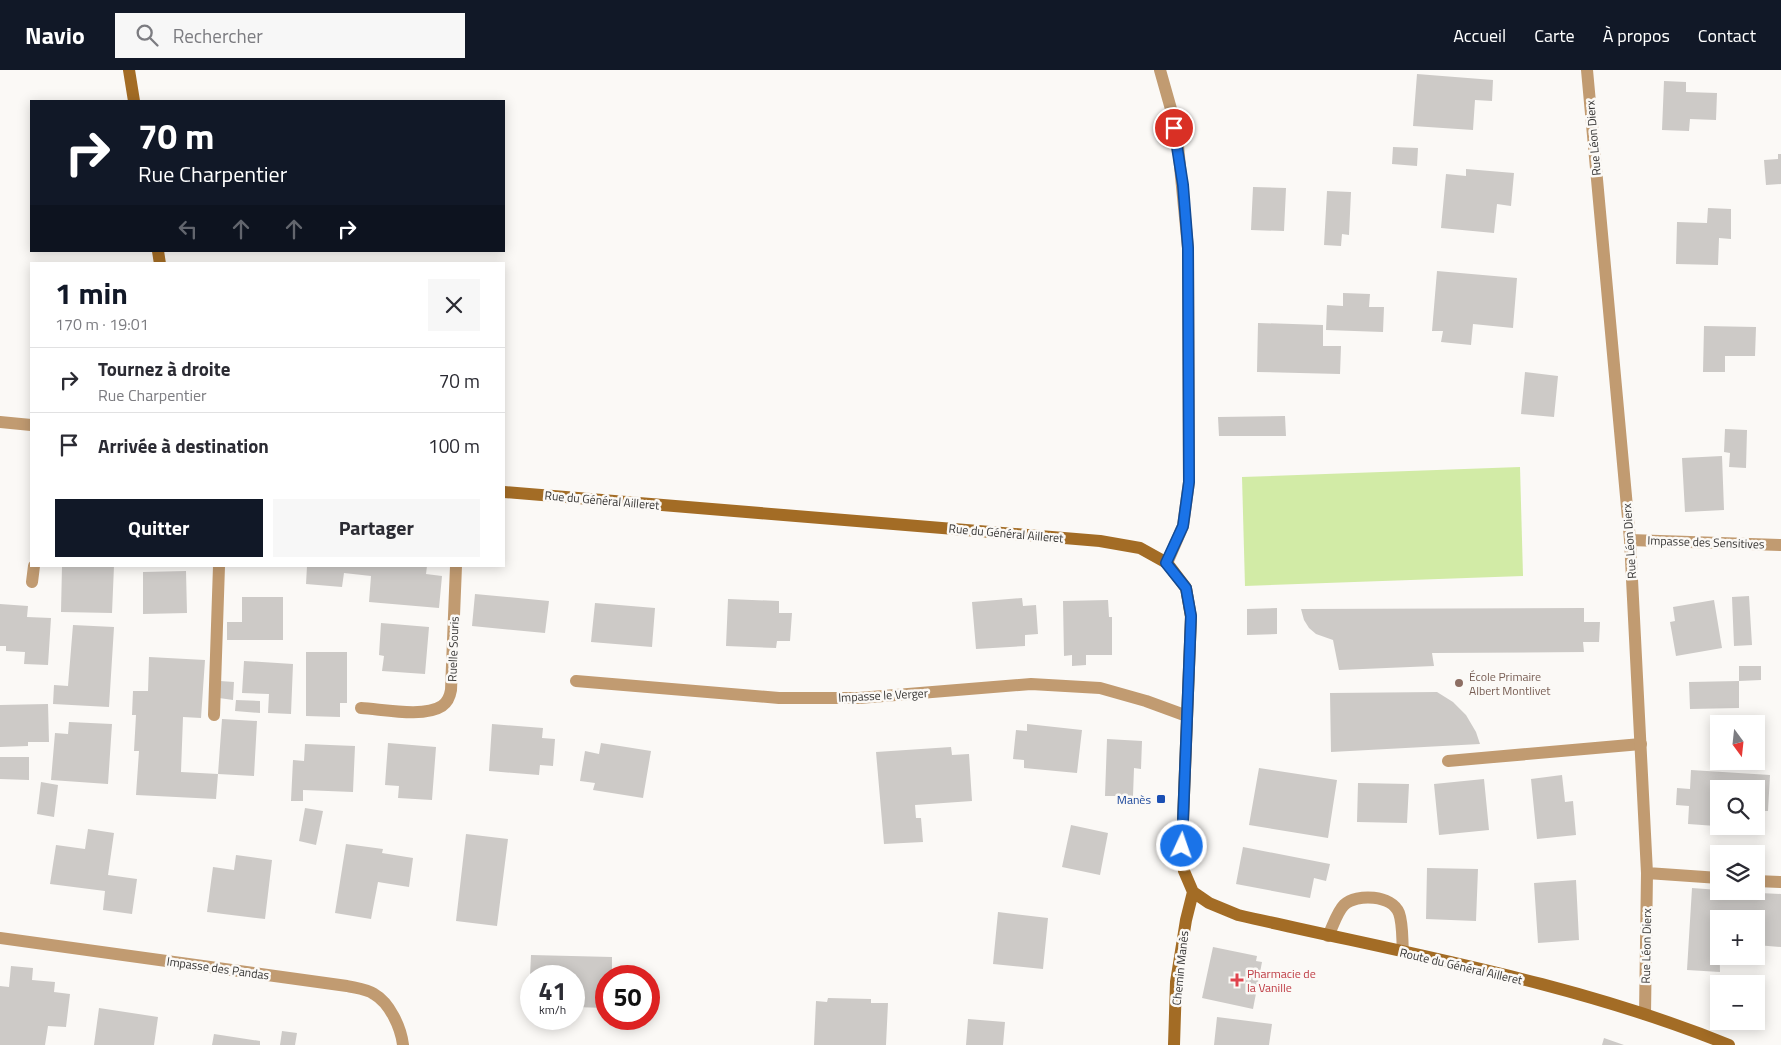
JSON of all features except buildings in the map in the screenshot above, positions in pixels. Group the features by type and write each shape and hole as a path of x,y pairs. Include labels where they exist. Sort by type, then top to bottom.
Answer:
{"main road":[{"path":"129,70 134,100"},
{"name":"Rue du Général Ailleret","path":"505,492 1100,541 1140,548 1166,563 1186,588 1191,616 1182,846 1184,871 1193,892"},
{"name":"Route du Général Ailleret","path":"1193,892 1209,903 1238,915 1554,987 1645,1014 1729,1045"},
{"name":"Chemin Manès","path":"1174,1045 1176,982 1186,920 1193,892"}],"street":[{"path":"1160,70 1171,109 1178,146 1188,248 1189,482 1183,526 1166,563"},
{"name":"Rue Léon Dierx","path":"1587,70 1630,540 1647,873 1645,1014"},
{"path":"0,422 30,425"},
{"name":"Impasse des Sensitives","path":"1630,540 1781,545"},
{"path":"32,582 34,567"},
{"path":"214,715 219,567"},
{"name":"Ruelle Souris","path":"361,708 419,712 442,706 449,698 451,690 456,567"},
{"name":"Impasse le Verger","path":"576,681 779,698 859,698 1040,684 1100,688 1146,701 1187,716"},
{"path":"1448,761 1641,744"},
{"path":"1647,873 1710,877"},
{"path":"1765,881 1781,882"},
{"path":"1328,936 1342,906 1351,899 1363,897 1387,900 1395,906 1400,914 1403,952"},
{"name":"Impasse des Pandas","path":"0,938 346,986 374,994 392,1012 402,1034 403,1045"}],"green space":[{"path":"1520,467 1523,576 1245,586 1242,477"}],"place":[{"name":"École Primaire Albert Montlivet","path":"1459,683"},
{"name":"Manès","path":"1161,799"},
{"name":"Pharmacie de la Vanille","path":"1237,980"}],"route":[{"path":"1174,128 1183,185 1188,248 1189,482 1183,526 1166,563 1186,588 1191,616 1182,846"}]}
